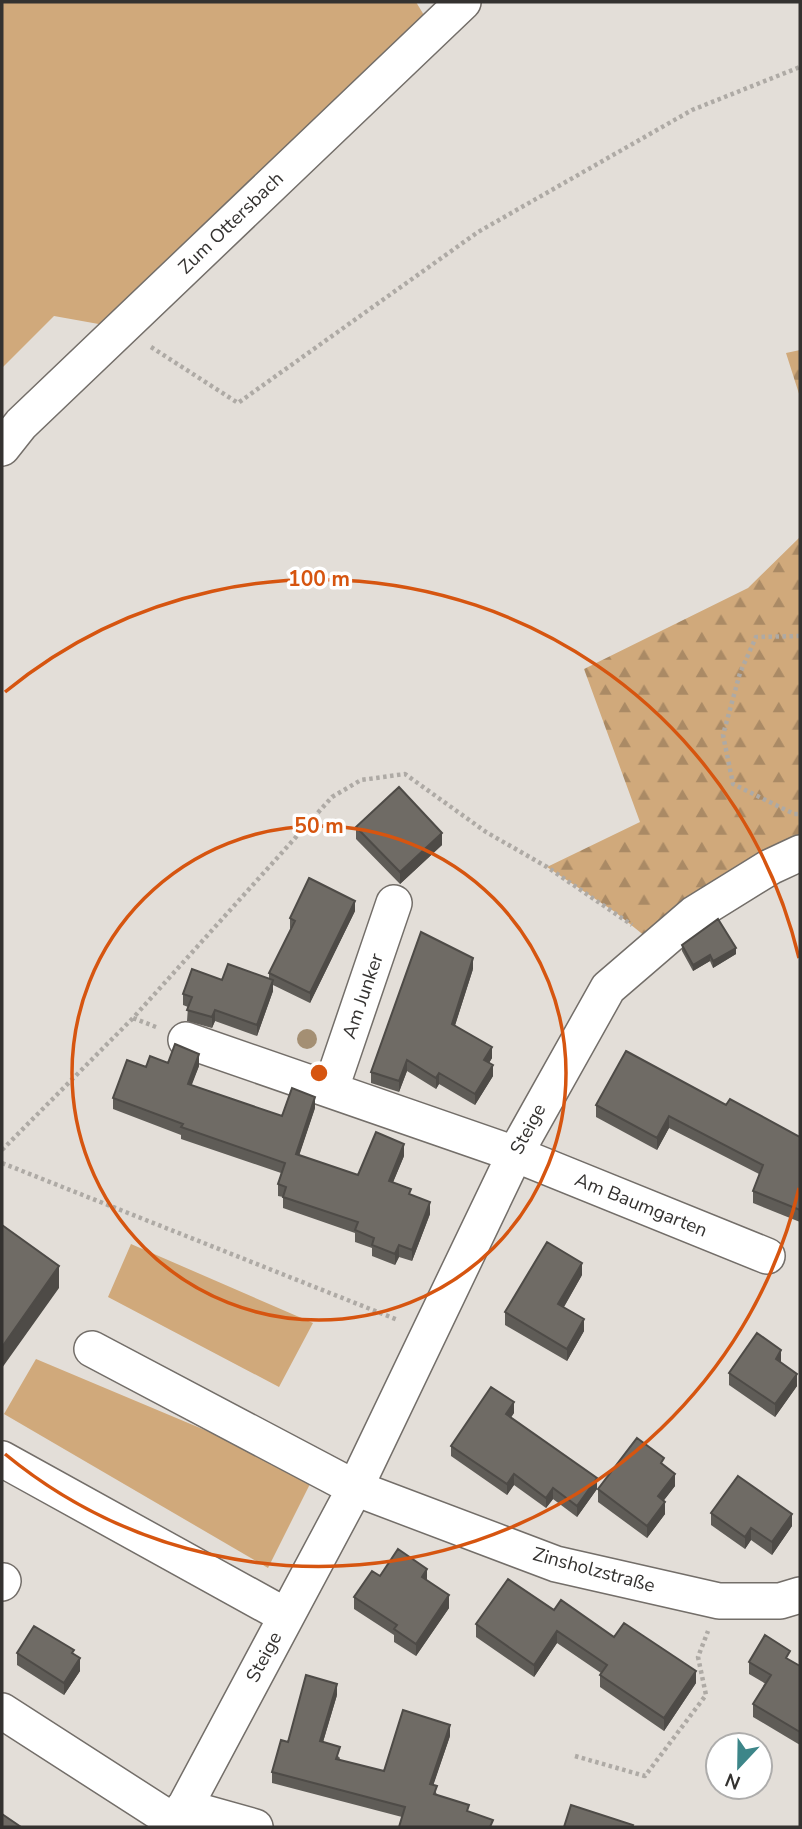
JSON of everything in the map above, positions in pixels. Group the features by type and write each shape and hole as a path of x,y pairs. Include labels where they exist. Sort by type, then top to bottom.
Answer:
{"street":[{"name":"Zum Ottersbach","path":"2,448 21,424 463,2"},
{"name":"Steige","path":"178,1819 355,1488 515,1154 608,989 694,914 769,867 800,853"},
{"name":"Am Junker","path":"331,1088 394,903"},
{"path":"186,1040 331,1088 515,1154"},
{"name":"Am Baumgarten","path":"515,1154 767,1256"},
{"path":"92,1349 355,1488"},
{"path":"2,1459 286,1616"},
{"name":"Zinsholzstraße","path":"355,1488 556,1564 719,1601 780,1601 800,1595"},
{"path":"2,1712 178,1819 255,1827"}],"path":[{"path":"121,328 238,403 478,232 692,110 800,67"},
{"path":"800,636 755,637 740,673 723,736 733,784 794,814 800,814"},
{"path":"2,1150 133,1018"},
{"path":"2,1163 429,1333"},
{"path":"575,1756 645,1776 706,1695 698,1657 719,1601"}],"green space":[{"path":"2,2 416,2 433,30 121,328 54,316 2,368"},
{"path":"800,350 800,397 786,353"},
{"path":"800,537 800,853 656,945 615,912 547,867 640,822 584,669 748,588"},
{"path":"131,1244 313,1323 279,1387 108,1297"},
{"path":"36,1359 314,1476 268,1568 4,1414"}],"building":[{"path":"399,787 442,833 400,872 356,827"},
{"path":"309,878 355,901 310,993 269,973 295,921 290,918"},
{"path":"718,919 736,948 713,961 710,955 693,965 682,945"},
{"path":"421,932 473,958 452,1024 492,1047 484,1060 493,1065 475,1094 439,1073 436,1078 407,1060 399,1081 371,1072"},
{"path":"228,964 273,980 257,1025 215,1010 212,1017 187,1010 192,997 183,994 192,969 222,980"},
{"path":"175,1044 199,1054 188,1084 282,1116 292,1088 315,1097 296,1154 358,1175 376,1132 404,1144 389,1181 411,1189 409,1194 430,1202 412,1250 399,1245 395,1254 372,1245 374,1238 355,1230 358,1222 283,1197 286,1187 278,1184 285,1163 181,1127 183,1124 113,1098 127,1060 146,1067 150,1056 168,1063"},
{"path":"626,1051 726,1105 730,1099 800,1137 800,1210 753,1191 763,1165 669,1116 657,1138 596,1105"},
{"path":"2,1225 59,1266 2,1347"},
{"path":"547,1242 582,1263 558,1304 584,1319 567,1349 505,1312"},
{"path":"757,1333 781,1350 776,1359 797,1374 775,1404 729,1373"},
{"path":"491,1387 514,1402 506,1414 597,1478 577,1506 553,1488 546,1498 514,1474 507,1484 451,1446"},
{"path":"637,1438 664,1458 661,1463 675,1474 658,1496 665,1502 647,1526 598,1489"},
{"path":"738,1476 792,1514 772,1542 751,1528 745,1537 711,1513"},
{"path":"398,1549 427,1569 422,1577 449,1595 416,1644 394,1629 397,1625 354,1597 372,1571 380,1576"},
{"path":"508,1579 554,1610 561,1600 614,1637 624,1623 696,1671 664,1718 600,1675 607,1665 557,1631 534,1665 476,1624"},
{"path":"34,1626 74,1650 72,1653 80,1658 64,1683 17,1653"},
{"path":"765,1635 790,1651 786,1658 800,1666 800,1732 753,1704 771,1675 749,1662"},
{"path":"306,1675 337,1684 320,1741 340,1747 336,1759 384,1771 403,1710 450,1725 430,1784 437,1786 434,1794 469,1805 467,1811 493,1820 490,1827 399,1827 405,1807 272,1772 281,1740 288,1742"},
{"path":"571,1805 633,1825 564,1827"},
{"path":"2,1814 21,1827 2,1827"}]}
